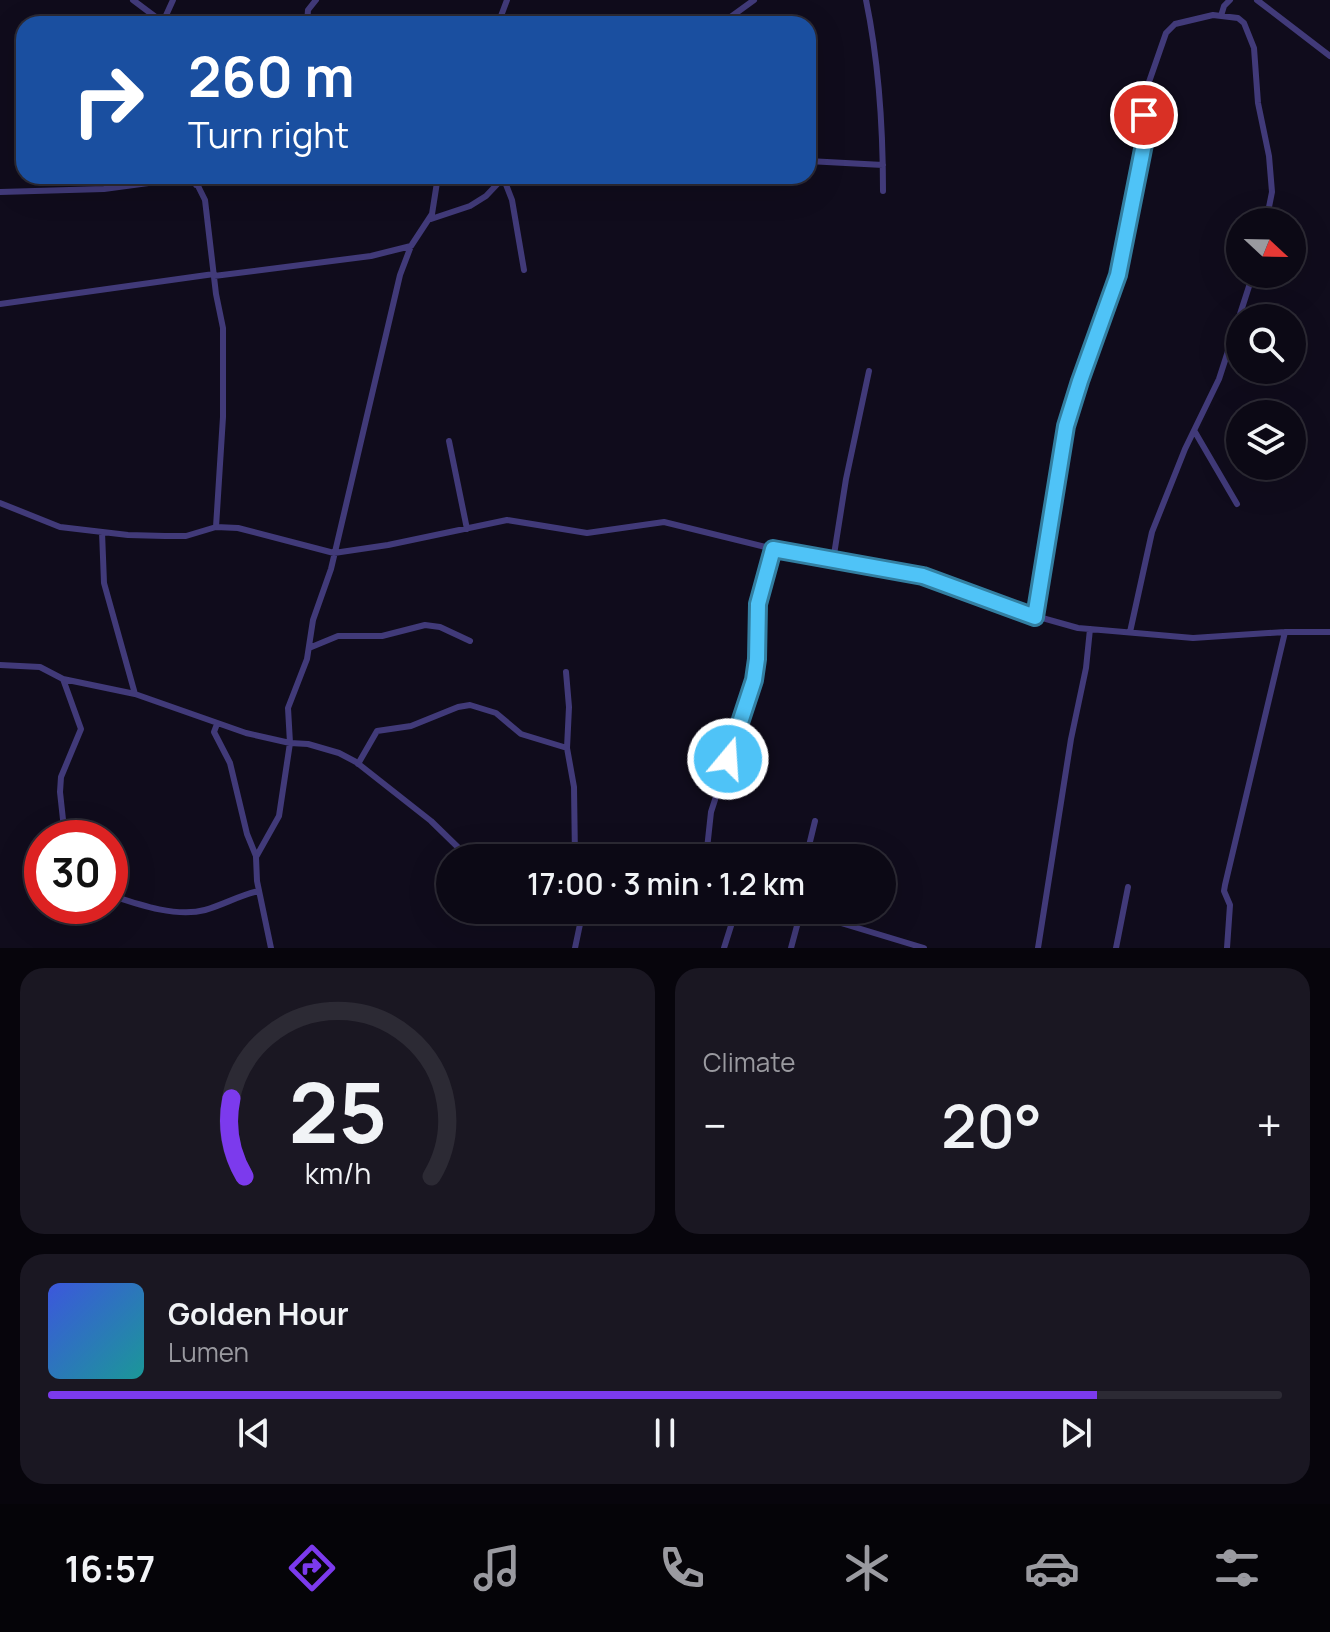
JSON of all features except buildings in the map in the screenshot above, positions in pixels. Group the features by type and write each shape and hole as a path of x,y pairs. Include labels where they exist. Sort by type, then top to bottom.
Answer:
{"street":[{"path":"133,0 155,16"},
{"path":"732,16 754,0"},
{"path":"866,0 880,94 883,191"},
{"path":"1221,16 1230,0"},
{"path":"1257,0 1330,56"},
{"path":"1035,617 1066,426 1110,303 1146,134 1147,120 1140,109 1146,84 1170,28 1213,15 1241,20 1254,48 1258,103 1268,147 1272,185 1268,208"},
{"path":"816,161 883,165"},
{"path":"0,192 104,189 149,184"},
{"path":"197,184 205,200 224,336 216,527"},
{"path":"271,948 255,866 256,857 279,816 290,743 288,708 309,648 313,620 334,553 391,308 411,246 435,207 437,184"},
{"path":"430,219 470,206 486,196 497,184"},
{"path":"507,184 524,270"},
{"path":"0,304 371,256 411,246"},
{"path":"1130,632 1152,532 1177,476 1185,449 1219,379 1248,288"},
{"path":"833,561 846,479 869,371"},
{"path":"1195,432 1237,504"},
{"path":"449,441 467,529"},
{"path":"0,503 47,524 102,532 186,536 216,527 247,530 334,553 507,520 587,533 664,522 773,549 923,576 1035,617 1090,629 1210,638 1330,632"},
{"path":"102,532 104,583 135,694"},
{"path":"708,844 711,812 754,680 758,604 773,549"},
{"path":"309,648 338,636 382,636 425,625 440,627 470,641"},
{"path":"1038,948 1090,629"},
{"path":"1227,948 1230,905 1224,891 1285,632"},
{"path":"0,665 40,667 63,679 135,694 217,724 331,751 358,764 456,844"},
{"path":"566,672 569,707 567,748 574,787 575,844"},
{"path":"63,679 81,729 61,777 63,820"},
{"path":"358,764 377,731 419,723 463,705 487,708 521,734 567,748"},
{"path":"217,724 214,732 230,763 247,834 256,857"},
{"path":"809,844 815,821"},
{"path":"1116,948 1128,887"},
{"path":"128,900 201,912 259,891"},
{"path":"575,948 580,924"},
{"path":"724,948 732,924"},
{"path":"791,948 797,924"},
{"path":"844,924 924,948"}],"route":[{"path":"728,759 754,680 758,604 773,549 815,559 923,576 1035,617 1066,426 1118,275 1146,134 1147,120 1144,115"}]}
